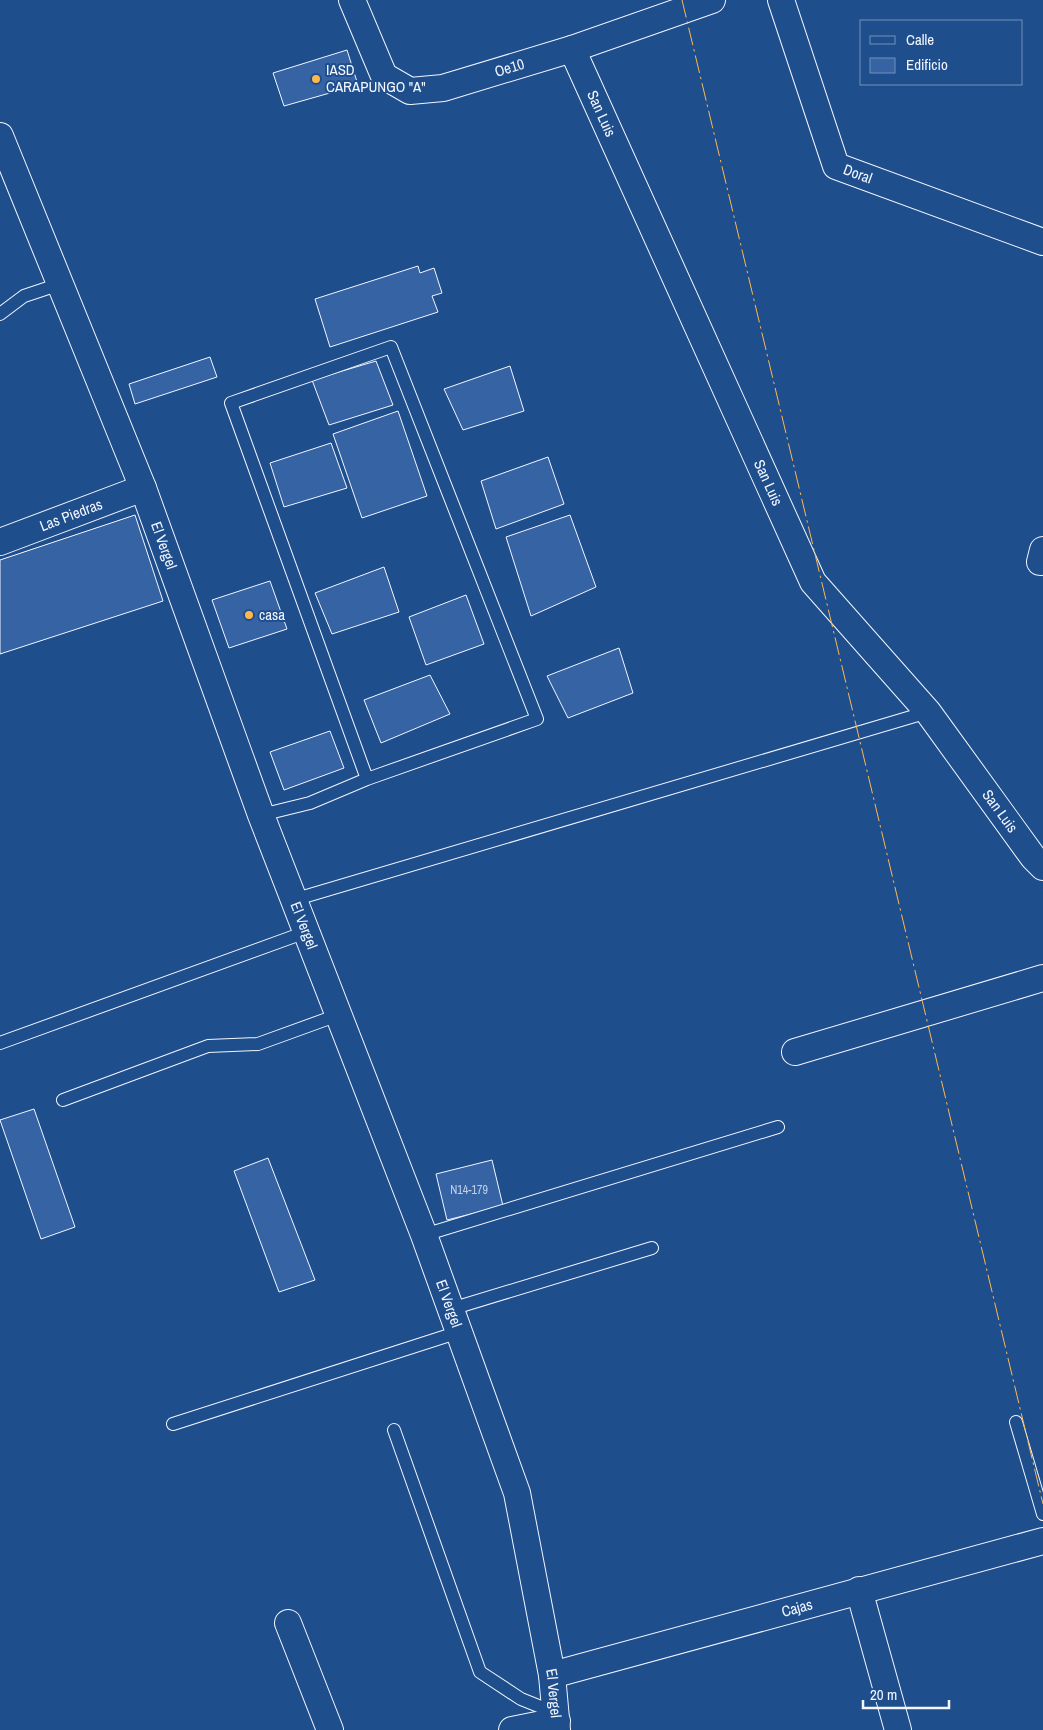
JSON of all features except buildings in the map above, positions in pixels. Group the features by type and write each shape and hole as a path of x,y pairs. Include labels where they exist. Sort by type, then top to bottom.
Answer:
{"street":[{"name":"Oe10","path":"352,0 384,76 410,91 443,88 572,49 712,0"},
{"name":"Doral","path":"781,0 836,166 1043,242"},
{"name":"San Luis","path":"572,49 813,582 928,712 1033,857 1043,867"},
{"name":"El Vergel","path":"0,136 143,488 261,815 424,1235 517,1493 552,1675 557,1721"},
{"name":"Las Piedras","path":"0,542 143,488"},
{"path":"795,1052 1043,978"},
{"name":"Cajas","path":"552,1675 1043,1541"},
{"path":"859,1590 898,1730"},
{"path":"288,1623 330,1730"},
{"path":"512,1730 557,1721"}],"lane":[{"path":"0,314 24,296 60,284"},
{"path":"261,815 310,803 367,779 537,719 391,347 231,403 367,779"},
{"path":"293,900 928,712"},
{"path":"0,1043 306,932"},
{"path":"63,1100 208,1046 258,1044 338,1015"},
{"path":"424,1235 778,1127"},
{"path":"173,1424 652,1248"},
{"path":"1016,1422 1043,1514"},
{"path":"394,1430 480,1672 557,1721"}],"power":[{"path":"682,0 1043,1504"}],"place":[{"name":"IASD CARAPUNGO \"A\"","path":"316,79"},
{"name":"casa","path":"249,615"}]}
